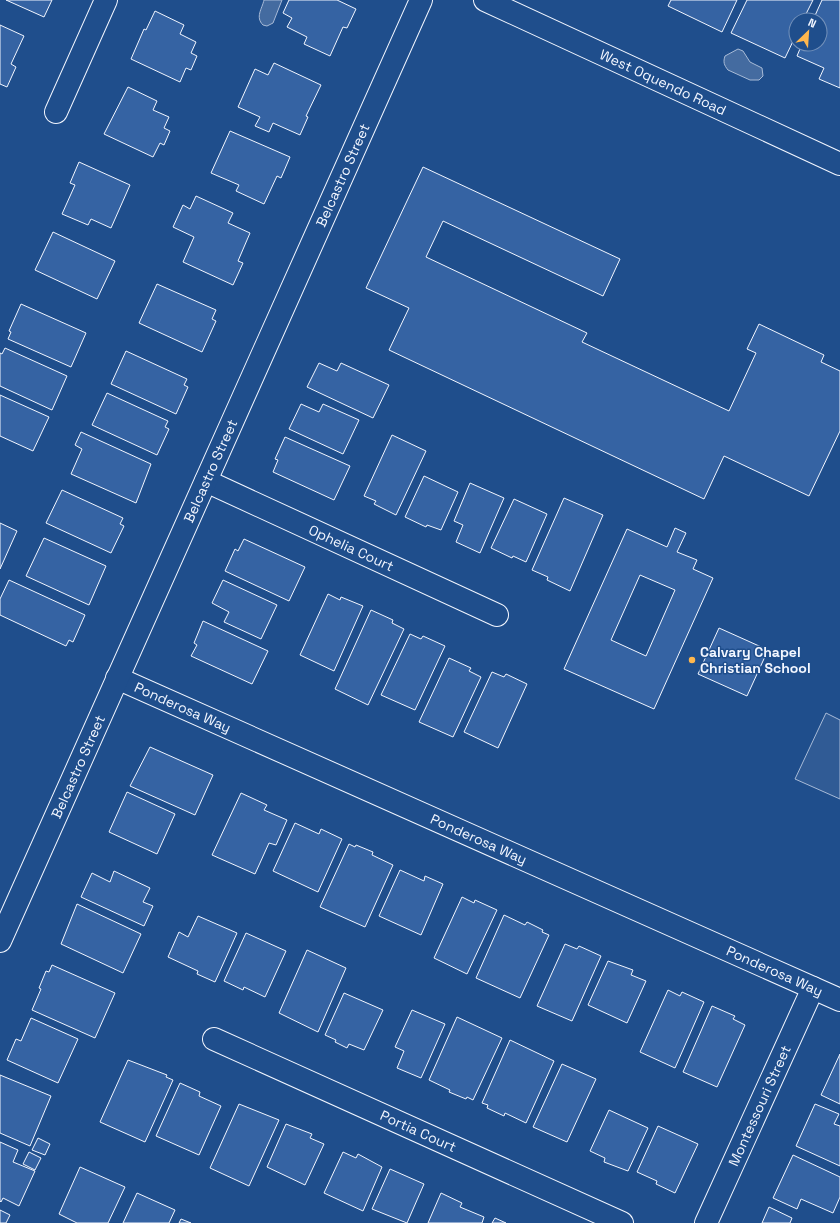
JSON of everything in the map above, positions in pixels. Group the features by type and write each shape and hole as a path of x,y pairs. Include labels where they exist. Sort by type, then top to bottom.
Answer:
{"street":[{"path":"56,112 106,0"},
{"name":"Belcastro Street","path":"0,941 421,0"},
{"name":"West Oquendo Road","path":"486,0 840,164"},
{"name":"Ophelia Court","path":"206,481 497,615"},
{"name":"Ponderosa Way","path":"117,678 840,1000"},
{"name":"Montessouri Street","path":"706,1223 813,988"},
{"name":"Portia Court","path":"214,1039 622,1223"}],"shaded area":[{"path":"264,0 282,0 273,23 267,26 263,25 259,16"},
{"path":"738,49 743,51 750,62 762,68 763,76 759,80 750,80 728,70 724,62 725,56"},
{"path":"826,713 840,720 840,799 795,779"}],"building":[{"path":"6,0 52,0 44,17"},
{"path":"289,0 337,0 356,9 347,28 343,27 330,56 304,44 307,37 287,27 292,18 283,13"},
{"path":"671,0 737,0 722,32 668,6"},
{"path":"747,0 813,0 807,12 788,12 788,52 785,58 731,33"},
{"path":"822,0 840,0 840,88 819,79 824,68 797,56 799,52 828,52 828,12 817,12"},
{"path":"155,11 184,25 180,34 196,42 191,53 197,56 191,70 186,68 180,82 131,59 144,29 146,30"},
{"path":"0,25 24,36 11,64 16,67 7,87 0,84"},
{"path":"274,63 321,85 306,116 308,117 300,135 273,123 269,132 255,126 260,117 238,107 255,69 268,75"},
{"path":"128,87 157,101 153,110 169,117 164,128 170,131 164,145 160,143 153,157 104,134"},
{"path":"230,131 290,157 281,178 277,176 264,204 236,191 239,185 211,173"},
{"path":"79,162 130,185 111,228 91,219 88,225 62,214 75,185 70,183"},
{"path":"423,167 620,259 603,296 443,221 426,257 587,333 582,342 729,411 756,353 747,349 759,324 824,355 821,362 840,371 840,431 809,496 724,456 704,499 389,350 409,308 366,288"},
{"path":"196,196 233,213 228,223 250,233 238,261 243,263 233,285 183,262 194,237 173,227 183,205 190,209"},
{"path":"53,232 115,261 97,299 35,270"},
{"path":"157,284 216,310 212,319 216,321 202,352 139,323"},
{"path":"21,304 86,333 71,367 8,339 11,332 9,331"},
{"path":"5,348 67,376 52,410 0,386 0,353 2,354"},
{"path":"126,351 187,379 184,385 188,387 176,414 111,384"},
{"path":"319,363 337,371 341,363 389,385 373,418 307,387"},
{"path":"107,393 168,421 165,427 169,429 157,455 92,425"},
{"path":"0,395 49,417 33,451 0,436"},
{"path":"301,404 319,412 323,404 359,420 343,454 289,429"},
{"path":"81,432 151,464 136,503 71,474 82,449 75,445"},
{"path":"392,435 426,451 396,515 374,504 376,501 364,496"},
{"path":"285,437 350,466 334,500 273,472 278,460 275,459"},
{"path":"424,476 458,492 441,530 427,525 426,527 405,517"},
{"path":"470,483 504,498 480,553 456,542 463,525 454,521"},
{"path":"62,490 123,518 120,524 124,526 111,553 46,523"},
{"path":"564,498 603,515 570,591 547,580 548,577 532,570"},
{"path":"514,499 547,514 526,562 513,556 512,558 491,548"},
{"path":"0,523 17,531 0,569"},
{"path":"675,528 686,533 677,552 697,560 693,569 713,578 654,709 564,669 627,529 667,547","holes":["640,575 675,590 646,656 611,640"]},
{"path":"44,538 106,566 89,605 26,576"},
{"path":"244,539 305,567 289,601 225,571 235,549 238,551"},
{"path":"9,580 85,615 73,642 69,640 66,646 0,615 0,599"},
{"path":"223,580 277,605 261,639 224,622 229,612 212,603"},
{"path":"328,594 340,600 341,597 363,606 334,671 300,655"},
{"path":"371,610 393,620 392,623 404,629 368,705 335,689"},
{"path":"203,621 268,651 252,684 191,656 197,645 194,643"},
{"path":"719,628 768,650 747,696 698,674"},
{"path":"410,634 421,639 423,636 445,646 415,710 381,695"},
{"path":"449,658 471,668 469,671 481,677 453,737 419,722"},
{"path":"492,672 504,677 506,674 527,684 498,748 464,732"},
{"path":"150,747 213,775 195,815 130,786"},
{"path":"127,792 175,814 157,854 109,832"},
{"path":"241,793 267,805 264,810 287,820 276,845 269,843 255,874 212,855"},
{"path":"295,823 319,834 321,829 342,839 318,892 273,871"},
{"path":"349,844 355,847 356,845 373,852 372,855 393,865 365,927 320,907"},
{"path":"400,870 424,881 425,876 443,884 421,935 379,916"},
{"path":"114,871 150,888 143,902 153,906 144,926 81,897 92,873 110,882"},
{"path":"462,897 474,903 475,900 497,910 467,974 434,958"},
{"path":"77,904 141,934 123,973 61,944"},
{"path":"504,915 525,925 527,922 543,930 542,932 549,935 520,998 476,978"},
{"path":"198,916 237,933 215,982 197,974 198,971 168,957 179,932 188,937"},
{"path":"246,933 286,951 265,997 244,987 243,990 224,981"},
{"path":"565,944 577,949 579,946 601,956 572,1021 537,1006"},
{"path":"307,950 346,968 318,1032 279,1013"},
{"path":"608,961 633,970 631,975 646,981 627,1023 588,1005"},
{"path":"52,965 115,993 95,1038 32,1010 41,989 39,988 46,971 49,972"},
{"path":"668,990 680,996 682,992 704,1002 675,1068 640,1052"},
{"path":"344,993 383,1010 364,1050 349,1044 347,1048 335,1042 336,1040 325,1035"},
{"path":"712,1006 735,1016 733,1019 745,1025 717,1087 683,1072"},
{"path":"412,1010 445,1024 421,1078 397,1068 404,1051 395,1047"},
{"path":"457,1017 502,1038 473,1100 467,1097 466,1099 449,1092 450,1090 429,1080"},
{"path":"31,1018 78,1039 58,1083 7,1060 16,1039 21,1041"},
{"path":"510,1040 554,1061 526,1123 505,1113 504,1116 487,1108 488,1105 482,1103"},
{"path":"840,1054 840,1104 821,1095"},
{"path":"128,1060 167,1075 166,1077 173,1080 145,1142 100,1122"},
{"path":"562,1064 596,1079 567,1142 533,1127"},
{"path":"0,1075 51,1096 30,1146 0,1133"},
{"path":"180,1083 200,1092 199,1096 221,1106 199,1155 156,1136"},
{"path":"239,1104 279,1120 249,1186 210,1168"},
{"path":"815,1104 839,1114 834,1124 840,1126 840,1166 796,1146"},
{"path":"609,1110 648,1128 628,1171 604,1162 605,1158 590,1151"},
{"path":"286,1124 312,1134 310,1138 324,1144 305,1185 267,1167"},
{"path":"658,1126 698,1144 675,1193 656,1184 657,1181 637,1172"},
{"path":"38,1138 50,1144 45,1155 32,1150"},
{"path":"0,1142 18,1150 13,1162 35,1171 19,1206 3,1198 1,1202 0,1201"},
{"path":"29,1152 41,1158 35,1170 23,1164"},
{"path":"343,1152 356,1158 358,1154 382,1167 363,1211 324,1193"},
{"path":"793,1155 840,1177 840,1197 833,1213 801,1199 797,1209 773,1198"},
{"path":"80,1167 125,1187 108,1223 77,1223 59,1214"},
{"path":"390,1169 424,1184 407,1223 372,1209"},
{"path":"137,1193 175,1210 169,1223 123,1223"},
{"path":"441,1193 462,1203 460,1207 484,1217 482,1223 428,1223"},
{"path":"769,1207 792,1218 790,1223 762,1223"},
{"path":"0,1210 10,1215 6,1223 0,1223"},
{"path":"495,1218 506,1223 492,1223"},
{"path":"181,1219 191,1223 179,1223"}],"place":[{"name":"Calvary Chapel Christian School","path":"692,660"}]}
